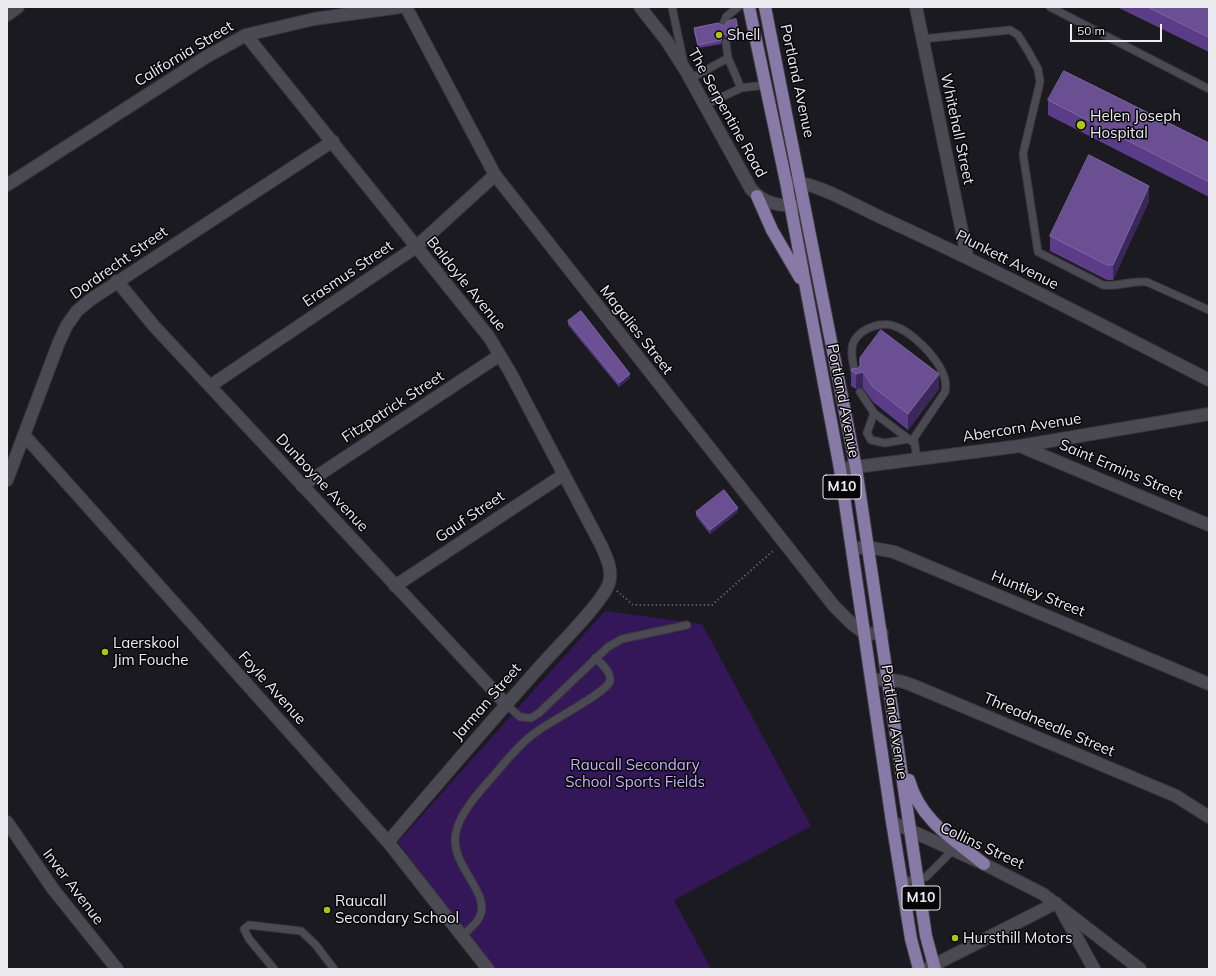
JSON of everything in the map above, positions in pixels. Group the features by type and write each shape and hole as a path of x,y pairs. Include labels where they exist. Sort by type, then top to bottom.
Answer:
{"main road":[{"name":"Portland Avenue","path":"749,7 786,182 789,206 840,469 892,822 911,939 919,969"},
{"name":"Portland Avenue","path":"765,7 801,182 804,204 856,468 882,633 894,730 932,968"},
{"path":"757,196 772,230 804,284"},
{"path":"894,730 913,795 922,809 949,836 984,864"}],"street":[{"path":"7,14 18,7"},
{"name":"California Street","path":"7,185 206,57 246,35 352,10 400,7"},
{"name":"Magalies Street","path":"406,7 495,175 842,615 865,634"},
{"name":"The Serpentine Road","path":"640,7 666,40 688,75 751,189 757,196 773,204 789,206 804,204"},
{"name":"Whitehall Street","path":"916,7 967,256"},
{"name":"Baldoyle Avenue","path":"246,35 478,322 500,355 605,553 610,571 609,583"},
{"name":"Dordrecht Street","path":"7,480 59,342 67,324 77,311 117,281 333,141"},
{"name":"Erasmus Street","path":"210,386 416,247 495,175"},
{"name":"Plunkett Avenue","path":"786,182 801,182 967,256 1209,380"},
{"name":"Dunboyne Avenue","path":"117,281 154,326 506,704"},
{"name":"Fitzpatrick Street","path":"302,486 500,355"},
{"name":"Abercorn Avenue","path":"840,469 1020,446 1209,414"},
{"name":"Foyle Avenue","path":"24,435 388,842 488,969"},
{"name":"Saint Ermins Street","path":"1020,446 1209,525"},
{"name":"Gauf Street","path":"395,586 563,475"},
{"name":"Huntley Street","path":"852,549 868,547 894,552 1209,684"},
{"name":"Jarman Street","path":"388,842 506,704 585,617 603,594 609,583"},
{"path":"865,634 882,633"},
{"name":"Threadneedle Street","path":"872,680 901,680 1176,796 1209,816"},
{"name":"Inver Avenue","path":"7,822 53,889 117,969"},
{"name":"Collins Street","path":"892,822 1033,888 1058,906 1094,969"},
{"path":"932,968 1058,906 1140,969"}],"lane":[{"path":"672,7 688,75 728,58"},
{"path":"723,26 726,17 738,7"},
{"path":"1050,7 1209,89"},
{"path":"922,39 1010,30 1018,36 1038,69 1040,82 1023,154 1038,252 1103,285 1115,287 1142,281 1147,282 1209,310"},
{"path":"726,43 728,58 741,88"},
{"path":"705,105 741,88 765,85"},
{"path":"856,379 852,349 853,343 856,337 863,331 877,325 887,324 906,332 934,359 943,372 946,386 945,392 911,442"},
{"path":"860,392 874,412 911,442 917,460"},
{"path":"874,412 867,433 871,440 885,443 911,442"},
{"path":"506,704 520,717 530,718 543,710 595,658 622,640 687,625"},
{"path":"462,936 481,915 482,905 479,893 458,859 455,848 456,830 477,795 518,748 538,730 590,698 609,683 610,679 608,673 595,658"},
{"path":"902,882 926,877 935,870 953,850"},
{"path":"274,969 249,939 244,929 249,924 301,931 315,944 334,969"}],"path":[{"path":"609,583 632,605 712,605 783,541"}],"green space":[{"name":"Raucall Secondary School Sports Fields","path":"605,611 702,624 811,826 674,900 711,969 492,969 398,842"}],"building":[{"path":"1148,7 1209,7 1209,37"},
{"path":"736,19 739,36 731,38 725,34 721,40 698,45 694,28 718,23 724,26 728,21"},
{"path":"1064,71 1209,143 1209,182 1048,100"},
{"path":"1089,155 1149,186 1113,265 1107,265 1050,236"},
{"path":"581,311 630,374 619,383 568,321"},
{"path":"881,330 939,374 908,414 873,387 863,372 856,374 851,370 853,368 857,369 860,366 860,358"},
{"path":"724,490 738,508 710,530 696,512"}],"place":[{"name":"Shell","path":"719,35"},
{"name":"Helen Joseph Hospital","path":"1081,125"},
{"name":"Laerskool Jim Fouche","path":"105,652"},
{"name":"Raucall Secondary School","path":"327,910"},
{"name":"Hursthill Motors","path":"955,938"}]}
